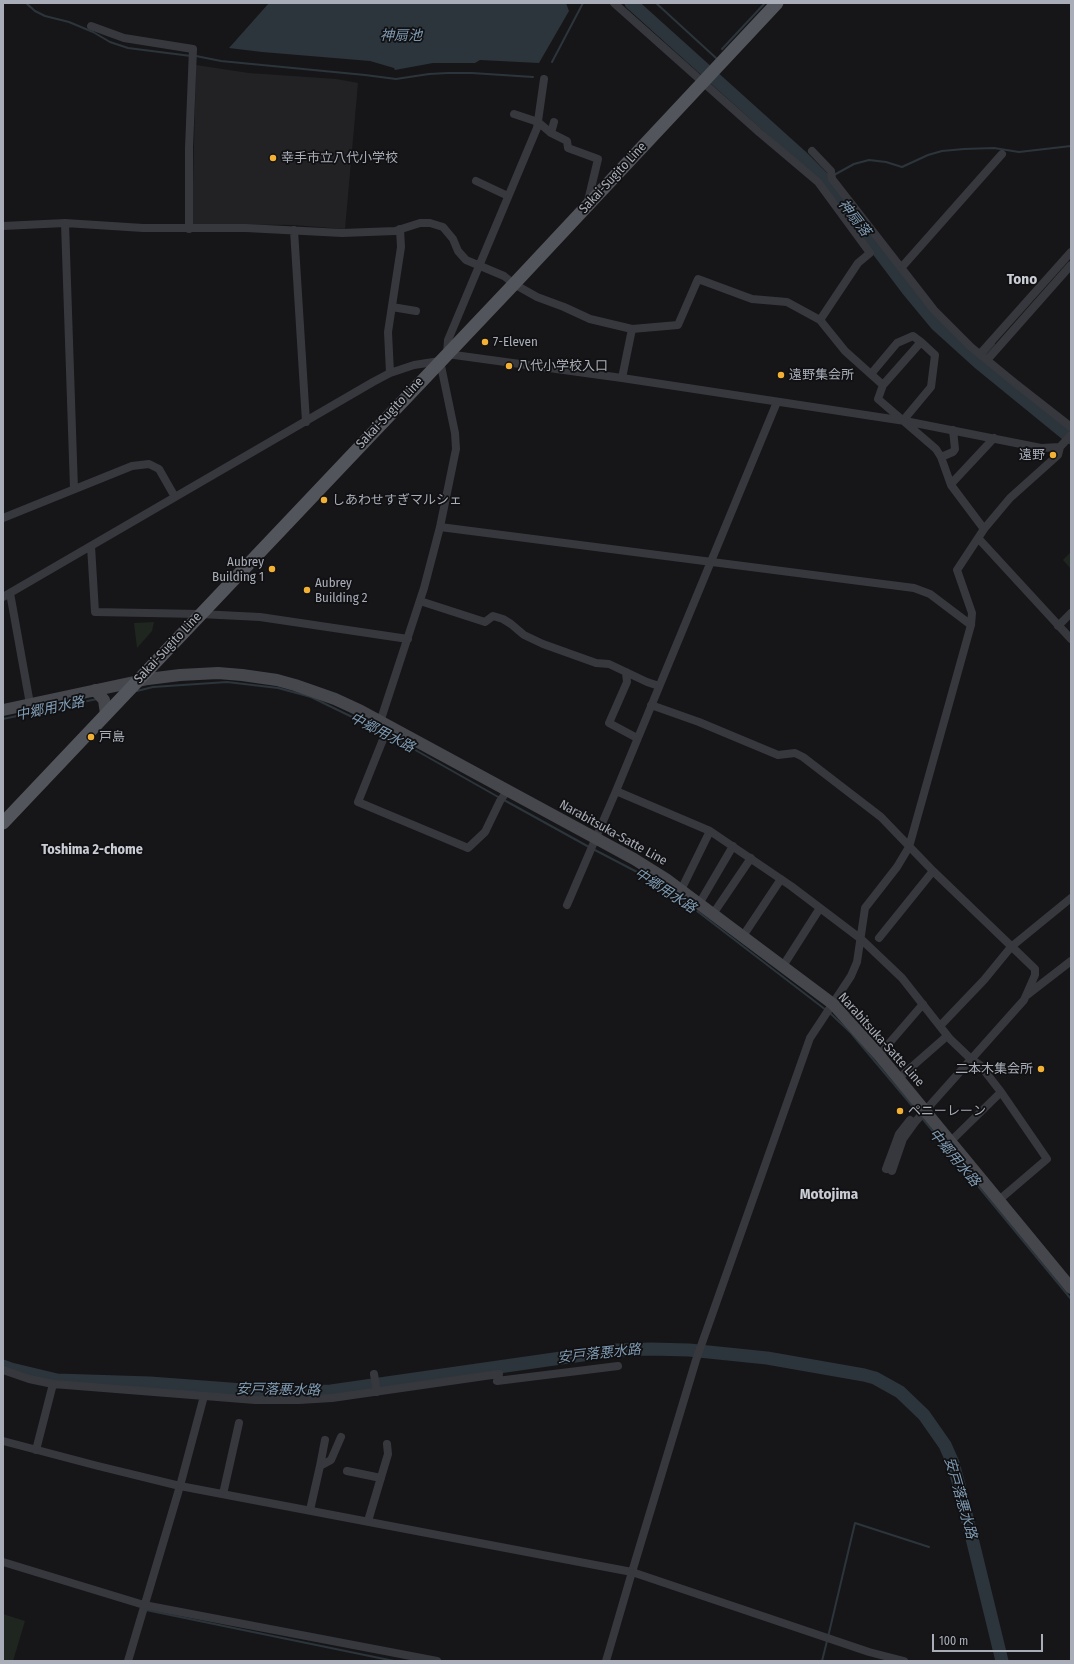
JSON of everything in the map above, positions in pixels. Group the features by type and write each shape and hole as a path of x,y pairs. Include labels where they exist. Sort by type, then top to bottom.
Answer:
{"main road":[{"name":"Sakai-Sugito Line","path":"3,823 514,284 777,3"},
{"name":"Narabitsuka-Satte Line","path":"3,710 168,676 201,674 242,675 261,677 295,684 335,699 384,724 596,838 666,879 833,1004 899,1078 1071,1288"},
{"path":"95,690 104,700 106,714"}],"street":[{"path":"614,3 704,81 804,172 818,182 870,253 858,263 820,320"},
{"path":"91,26 124,38 193,49 189,148 189,229"},
{"path":"507,791 500,801 486,832 468,848 358,802 384,724 420,601 440,527 456,449 455,433 443,358 448,340 537,128 544,79"},
{"path":"514,114 538,122 551,133 567,140 568,148 598,158 586,206"},
{"path":"551,133 554,122"},
{"path":"812,152 832,170 832,179 934,310 984,357 1071,427"},
{"path":"902,268 1002,154"},
{"path":"476,182 508,196"},
{"path":"826,191 836,184"},
{"path":"65,223 74,489"},
{"path":"3,226 65,223 143,228 246,228 342,233 400,229 420,223 430,223 439,225 453,239 462,256 466,260 504,276 514,284 537,297 590,319 632,329 678,325 698,279 752,299 787,302 820,320 845,351 883,385"},
{"path":"390,373 388,332 401,247 400,229"},
{"path":"294,230 306,422"},
{"path":"984,357 1071,252"},
{"path":"984,357 1071,265"},
{"path":"392,307 416,311"},
{"path":"622,378 632,329"},
{"path":"871,374 897,343 913,336 935,355 931,375 931,387 906,417 905,421"},
{"path":"921,342 883,385 878,399 931,444 941,456 951,484 984,529"},
{"path":"30,704 6,595 390,373 414,365 443,358 622,378 905,421 1041,448 1060,447"},
{"path":"567,905 616,791 777,402"},
{"path":"941,456 953,452 955,448 953,430"},
{"path":"606,1661 696,1360 810,1038 851,976 857,962 865,908 897,867 909,847 971,625 972,613 957,570 984,529 1010,498 1058,455 1060,447 1071,435"},
{"path":"951,484 994,438"},
{"path":"3,518 132,466 149,464 159,469 175,497"},
{"path":"440,527 914,588 930,594 971,625"},
{"path":"978,538 1071,639"},
{"path":"91,546 95,612 260,617 408,638"},
{"path":"420,601 485,622 493,616 511,624 524,635 543,644 596,662 610,664 659,686"},
{"path":"1058,626 1071,613"},
{"path":"626,672 626,682 609,723 637,738"},
{"path":"651,705 699,722 778,755 795,753 803,757 881,817 932,871 1035,969 1035,975 1026,996"},
{"path":"616,791 710,831 733,846 781,879 861,938 902,978 947,1036 972,1060 980,1065 1001,1092 1047,1159 999,1200"},
{"path":"681,890 710,831"},
{"path":"699,904 733,846"},
{"path":"713,914 751,858"},
{"path":"879,938 932,871"},
{"path":"743,936 781,879"},
{"path":"940,1026 984,980 1011,947 1071,898"},
{"path":"783,966 820,908"},
{"path":"889,1170 903,1139 916,1121 972,1060 1026,996 1071,962"},
{"path":"879,1055 923,1004"},
{"path":"899,1078 947,1036"},
{"path":"951,1141 1001,1092"},
{"path":"3,1370 29,1379 53,1384 255,1400 299,1400 332,1398 499,1374 497,1381 618,1366"},
{"path":"374,1374 377,1392"},
{"path":"36,1450 53,1384"},
{"path":"128,1661 180,1486 204,1396"},
{"path":"223,1494 239,1423"},
{"path":"320,1466 331,1460 341,1437"},
{"path":"310,1510 325,1440"},
{"path":"3,1441 180,1486 632,1572 869,1652 904,1661"},
{"path":"368,1521 388,1454 387,1444"},
{"path":"347,1470 381,1478"},
{"path":"3,1562 144,1605 437,1661"}],"shaded area":[{"name":"幸手市立八代小学校","path":"196,65 249,73 336,79 358,83 345,229 292,225 192,224"},
{"path":"1071,552 1071,569 1063,560"},
{"path":"154,622 152,631 137,648 134,623"},
{"path":"3,1614 25,1621 13,1661 3,1661"}],"water":[{"name":"神扇池","path":"269,3 566,3 569,11 539,63 480,60 475,63 433,63 395,70 394,68 370,61 229,48"}],"waterway":[{"path":"26,3 35,11 45,16 69,22 93,32 110,42 128,48 191,56"},
{"path":"552,62 583,3"},
{"name":"神扇落","path":"631,3 802,157 825,180 908,290 937,325 979,363 1071,438"},
{"path":"656,3 716,58"},
{"path":"722,49 765,3"},
{"path":"196,56 221,61 396,79 448,73 533,77"},
{"path":"834,175 854,164 869,160 886,162 902,167 928,155 942,151 994,148 1019,152 1071,146"},
{"path":"984,356 994,344"},
{"name":"中郷用水路","path":"137,691 153,687 227,682 278,688 311,697 383,732"},
{"name":"中郷用水路","path":"3,719 97,699"},
{"name":"中郷用水路","path":"387,734 500,798"},
{"name":"中郷用水路","path":"504,800 589,847"},
{"name":"中郷用水路","path":"593,849 639,873 680,898 826,1010"},
{"name":"中郷用水路","path":"830,1013 851,1033 919,1114"},
{"name":"中郷用水路","path":"922,1118 1071,1299"},
{"name":"安戸落悪水路","path":"3,1366 57,1380 150,1383 270,1392 331,1391 617,1350 651,1349 689,1350 767,1358 875,1378 900,1392 924,1415 945,1445 953,1463 959,1485 1002,1661"},
{"path":"828,1637 855,1523 929,1547"},
{"path":"146,1610 394,1661"},
{"path":"822,1661 827,1641"}],"place":[{"name":"幸手市立八代小学校","path":"273,158"},
{"name":"7-Eleven","path":"485,342"},
{"name":"八代小学校入口","path":"509,366"},
{"name":"遠野集会所","path":"781,375"},
{"name":"遠野","path":"1053,455"},
{"name":"しあわせすぎマルシェ","path":"324,500"},
{"name":"Aubrey Building 1","path":"272,569"},
{"name":"Aubrey Building 2","path":"307,590"},
{"name":"戸島","path":"91,737"},
{"name":"二本木集会所","path":"1041,1069"},
{"name":"ペニーレーン","path":"900,1111"}],"district":[{"name":"Tono","path":"1022,280"},
{"name":"Toshima 2-chome","path":"92,850"},
{"name":"Motojima","path":"829,1195"}]}
